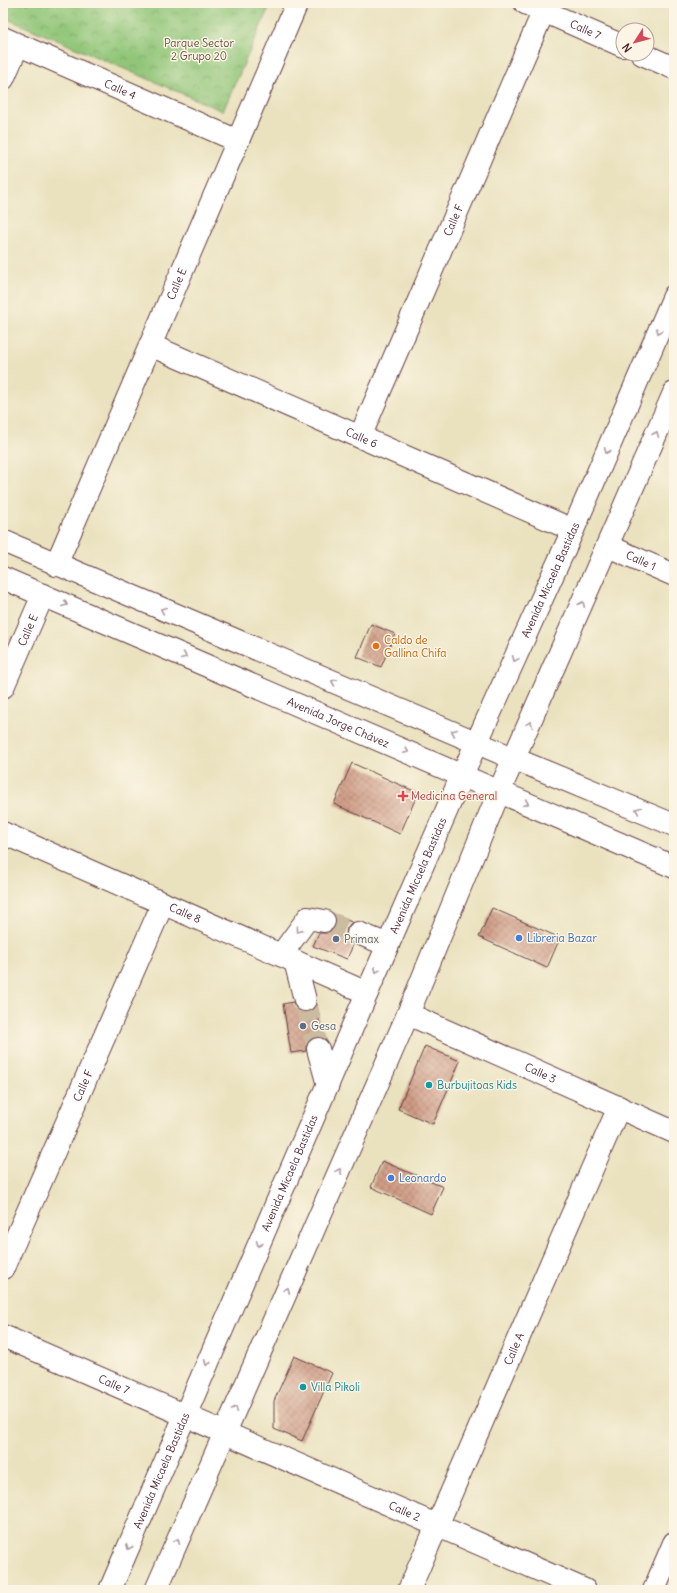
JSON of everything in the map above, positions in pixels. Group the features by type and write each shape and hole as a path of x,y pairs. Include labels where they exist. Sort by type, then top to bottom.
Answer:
{"street":[{"name":"Calle E","path":"56,565 297,3"},
{"name":"Calle 7","path":"539,6 615,42"},
{"name":"Calle F","path":"360,437 539,6"},
{"name":"Calle 4","path":"10,41 238,141"},
{"path":"3,79 10,41"},
{"path":"655,60 674,68"},
{"name":"Avenida Micaela Bastidas","path":"110,1590 462,775 573,530 674,296"},
{"name":"Calle 6","path":"150,345 573,530"},
{"path":"156,1590 408,1014 500,792 674,393"},
{"path":"3,541 56,565 674,825"},
{"name":"Calle 1","path":"608,546 674,575"},
{"name":"Avenida Jorge Chávez","path":"3,578 674,867"},
{"name":"Calle E","path":"3,687 43,595"},
{"name":"Calle 8","path":"3,833 367,993"},
{"name":"Calle F","path":"3,1268 163,903"},
{"path":"305,1000 288,958 308,918 324,920"},
{"path":"358,933 388,945"},
{"name":"Calle 3","path":"408,1014 674,1132"},
{"path":"318,1049 328,1085"},
{"name":"Calle A","path":"409,1590 619,1107"},
{"name":"Calle 7","path":"3,1336 225,1432"},
{"name":"Calle 2","path":"225,1432 585,1590"},
{"path":"654,1590 674,1543"}],"green space":[{"name":"Parque Sector 2 Grupo 20","path":"3,3 271,3 223,111 3,17"}],"building":[{"name":"Caldo de Gallina Chifa","path":"371,624 395,634 381,667 357,657"},
{"path":"352,763 418,793 400,834 334,804"},
{"name":"Libreria Bazar","path":"492,908 560,938 547,968 479,937"},
{"name":"Primax","path":"335,916 352,922 347,928 346,934 348,940 353,945 347,959 313,946 319,933 328,933 334,929 336,923"},
{"name":"Gesa","path":"293,1002 296,1008 302,1012 308,1012 317,1004 321,1037 315,1037 309,1040 306,1046 306,1051 291,1053 283,1004"},
{"name":"Burbujitoas Kids","path":"425,1046 460,1061 433,1124 398,1109"},
{"path":"382,1161 443,1187 431,1214 371,1187"},
{"name":"Villa Pikoli","path":"294,1356 332,1373 302,1441 274,1429 274,1401"}],"tunnel":[{"path":"324,921 358,933"},
{"path":"305,1000 318,1049"}],"place":[{"name":"Caldo de Gallina Chifa","path":"376,646"},
{"name":"Medicina General","path":"403,796"},
{"name":"Libreria Bazar","path":"519,938"},
{"name":"Primax","path":"336,939"},
{"name":"Gesa","path":"303,1026"},
{"name":"Burbujitoas Kids","path":"429,1085"},
{"name":"Leonardo","path":"391,1178"},
{"name":"Villa Pikoli","path":"303,1387"}]}
